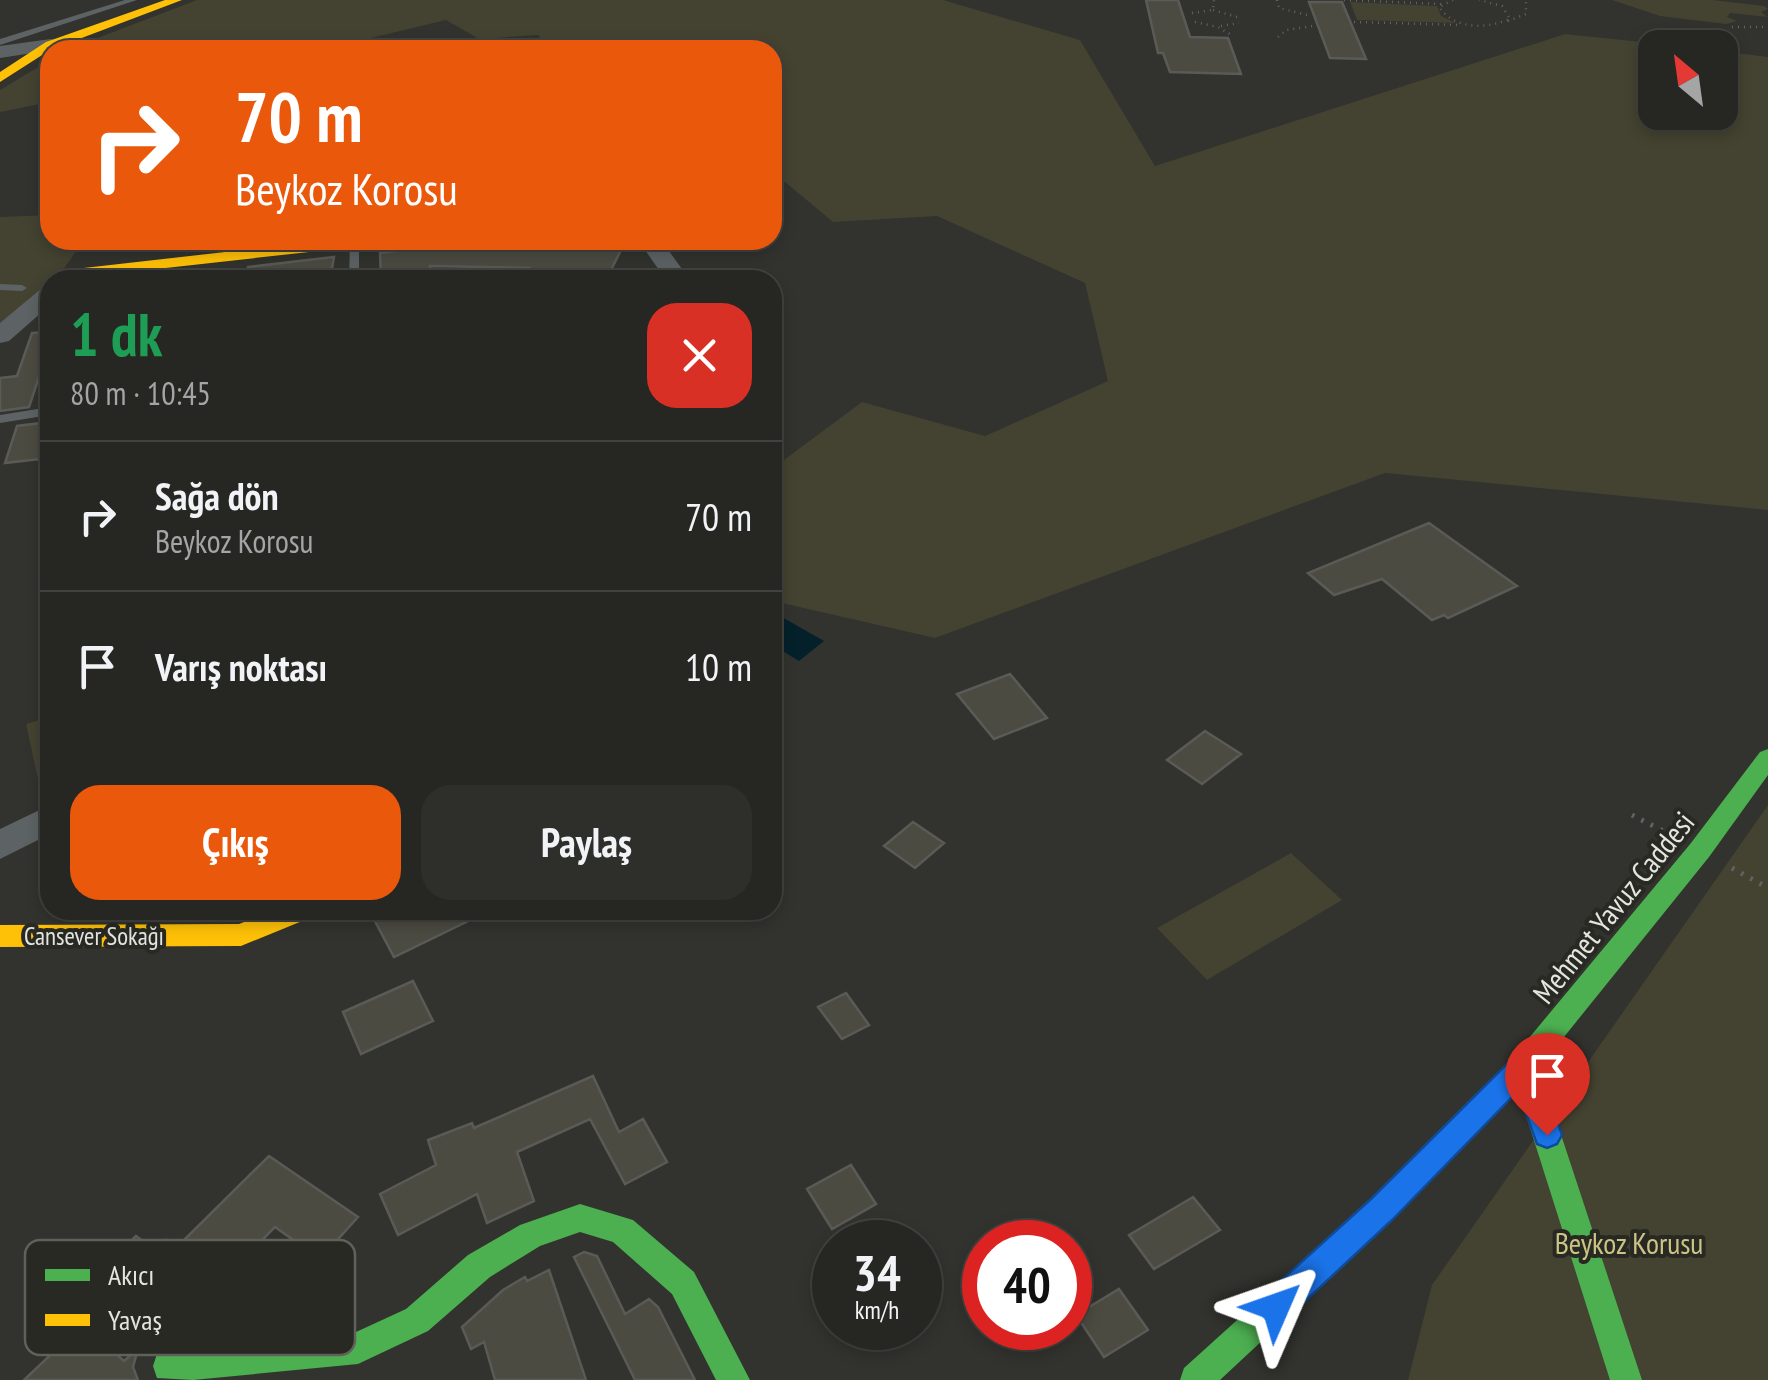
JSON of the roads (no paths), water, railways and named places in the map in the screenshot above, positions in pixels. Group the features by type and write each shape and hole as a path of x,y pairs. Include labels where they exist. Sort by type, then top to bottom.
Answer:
{"street":[{"path":"67,40 176,0"},
{"path":"0,52 40,47"},
{"path":"0,78 40,53"},
{"path":"111,270 285,250"},
{"path":"659,250 674,270"},
{"path":"0,336 40,302"},
{"name":"Mehmet Yavuz Caddesi","path":"1196,1380 1382,1210 1524,1065 1700,850 1768,758"},
{"path":"0,845 40,823"},
{"name":"Cansever Sokağı","path":"0,936 241,935 278,920"},
{"path":"1524,1065 1626,1380"},
{"path":"355,1348 416,1320 479,1266 531,1235 580,1218 622,1230 683,1284 734,1380"},
{"path":"169,1366 284,1355"}],"lane":[{"path":"0,42 133,0"},
{"path":"0,286 22,288"},
{"path":"0,419 40,413"}],"water":[{"path":"782,617 824,641 799,661 782,651"}],"park label":[{"name":"Beykoz Korusu","path":"1629,1242"}]}
